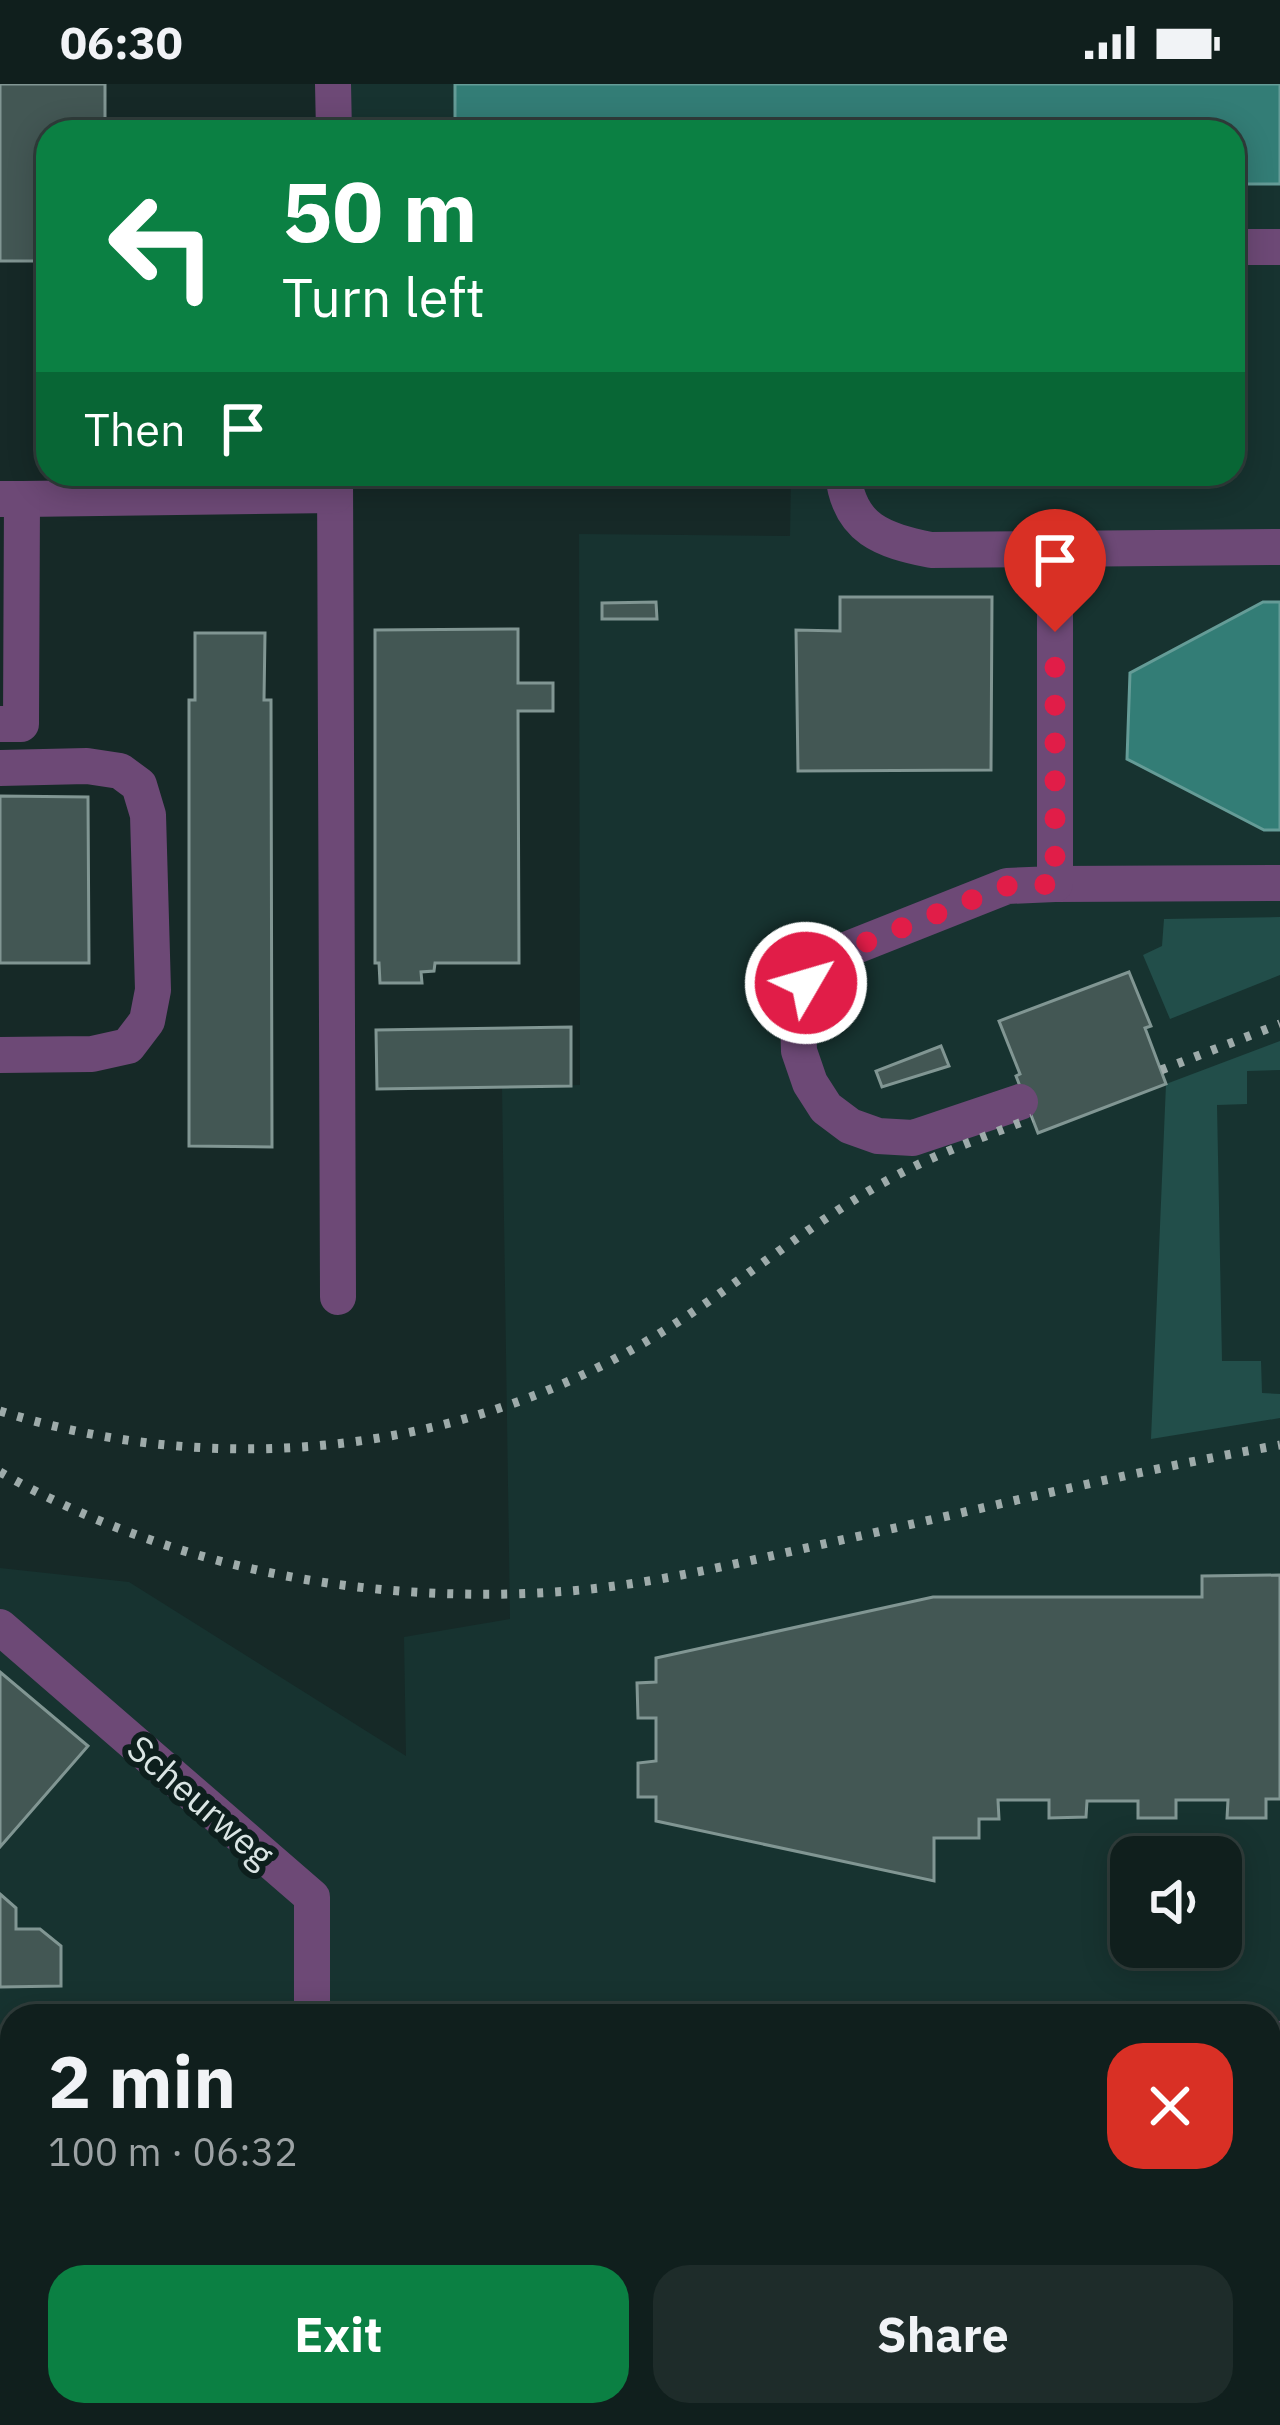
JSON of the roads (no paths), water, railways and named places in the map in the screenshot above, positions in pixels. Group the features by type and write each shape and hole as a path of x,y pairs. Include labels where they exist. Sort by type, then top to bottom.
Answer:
{"street":[{"path":"333,84 334,120"},
{"path":"1245,247 1280,247"},
{"path":"0,724 21,724 11,500 313,486"},
{"path":"335,486 338,1297"},
{"path":"844,486 845,497 864,524 892,542 932,550 1280,547"},
{"path":"1055,548 1055,884"},
{"path":"0,768 87,766 120,771 139,785 148,815 153,990 147,1021 128,1046 92,1054 0,1055"},
{"path":"1020,1102 913,1138 878,1136 850,1126 826,1108 810,1083 799,1051 798,1017 806,983 828,957 1006,886 1280,883"},
{"name":"Scheurweg","path":"0,1628 312,1897 312,2004"}],"railway":[{"path":"1161,1070 1280,1024"},
{"path":"0,1411 79,1432 242,1449 323,1445 482,1414 559,1385 633,1349 857,1198 942,1154 1032,1118"},
{"path":"0,1472 66,1506 204,1557 348,1586 495,1594 602,1588 667,1578 1280,1445"}]}
